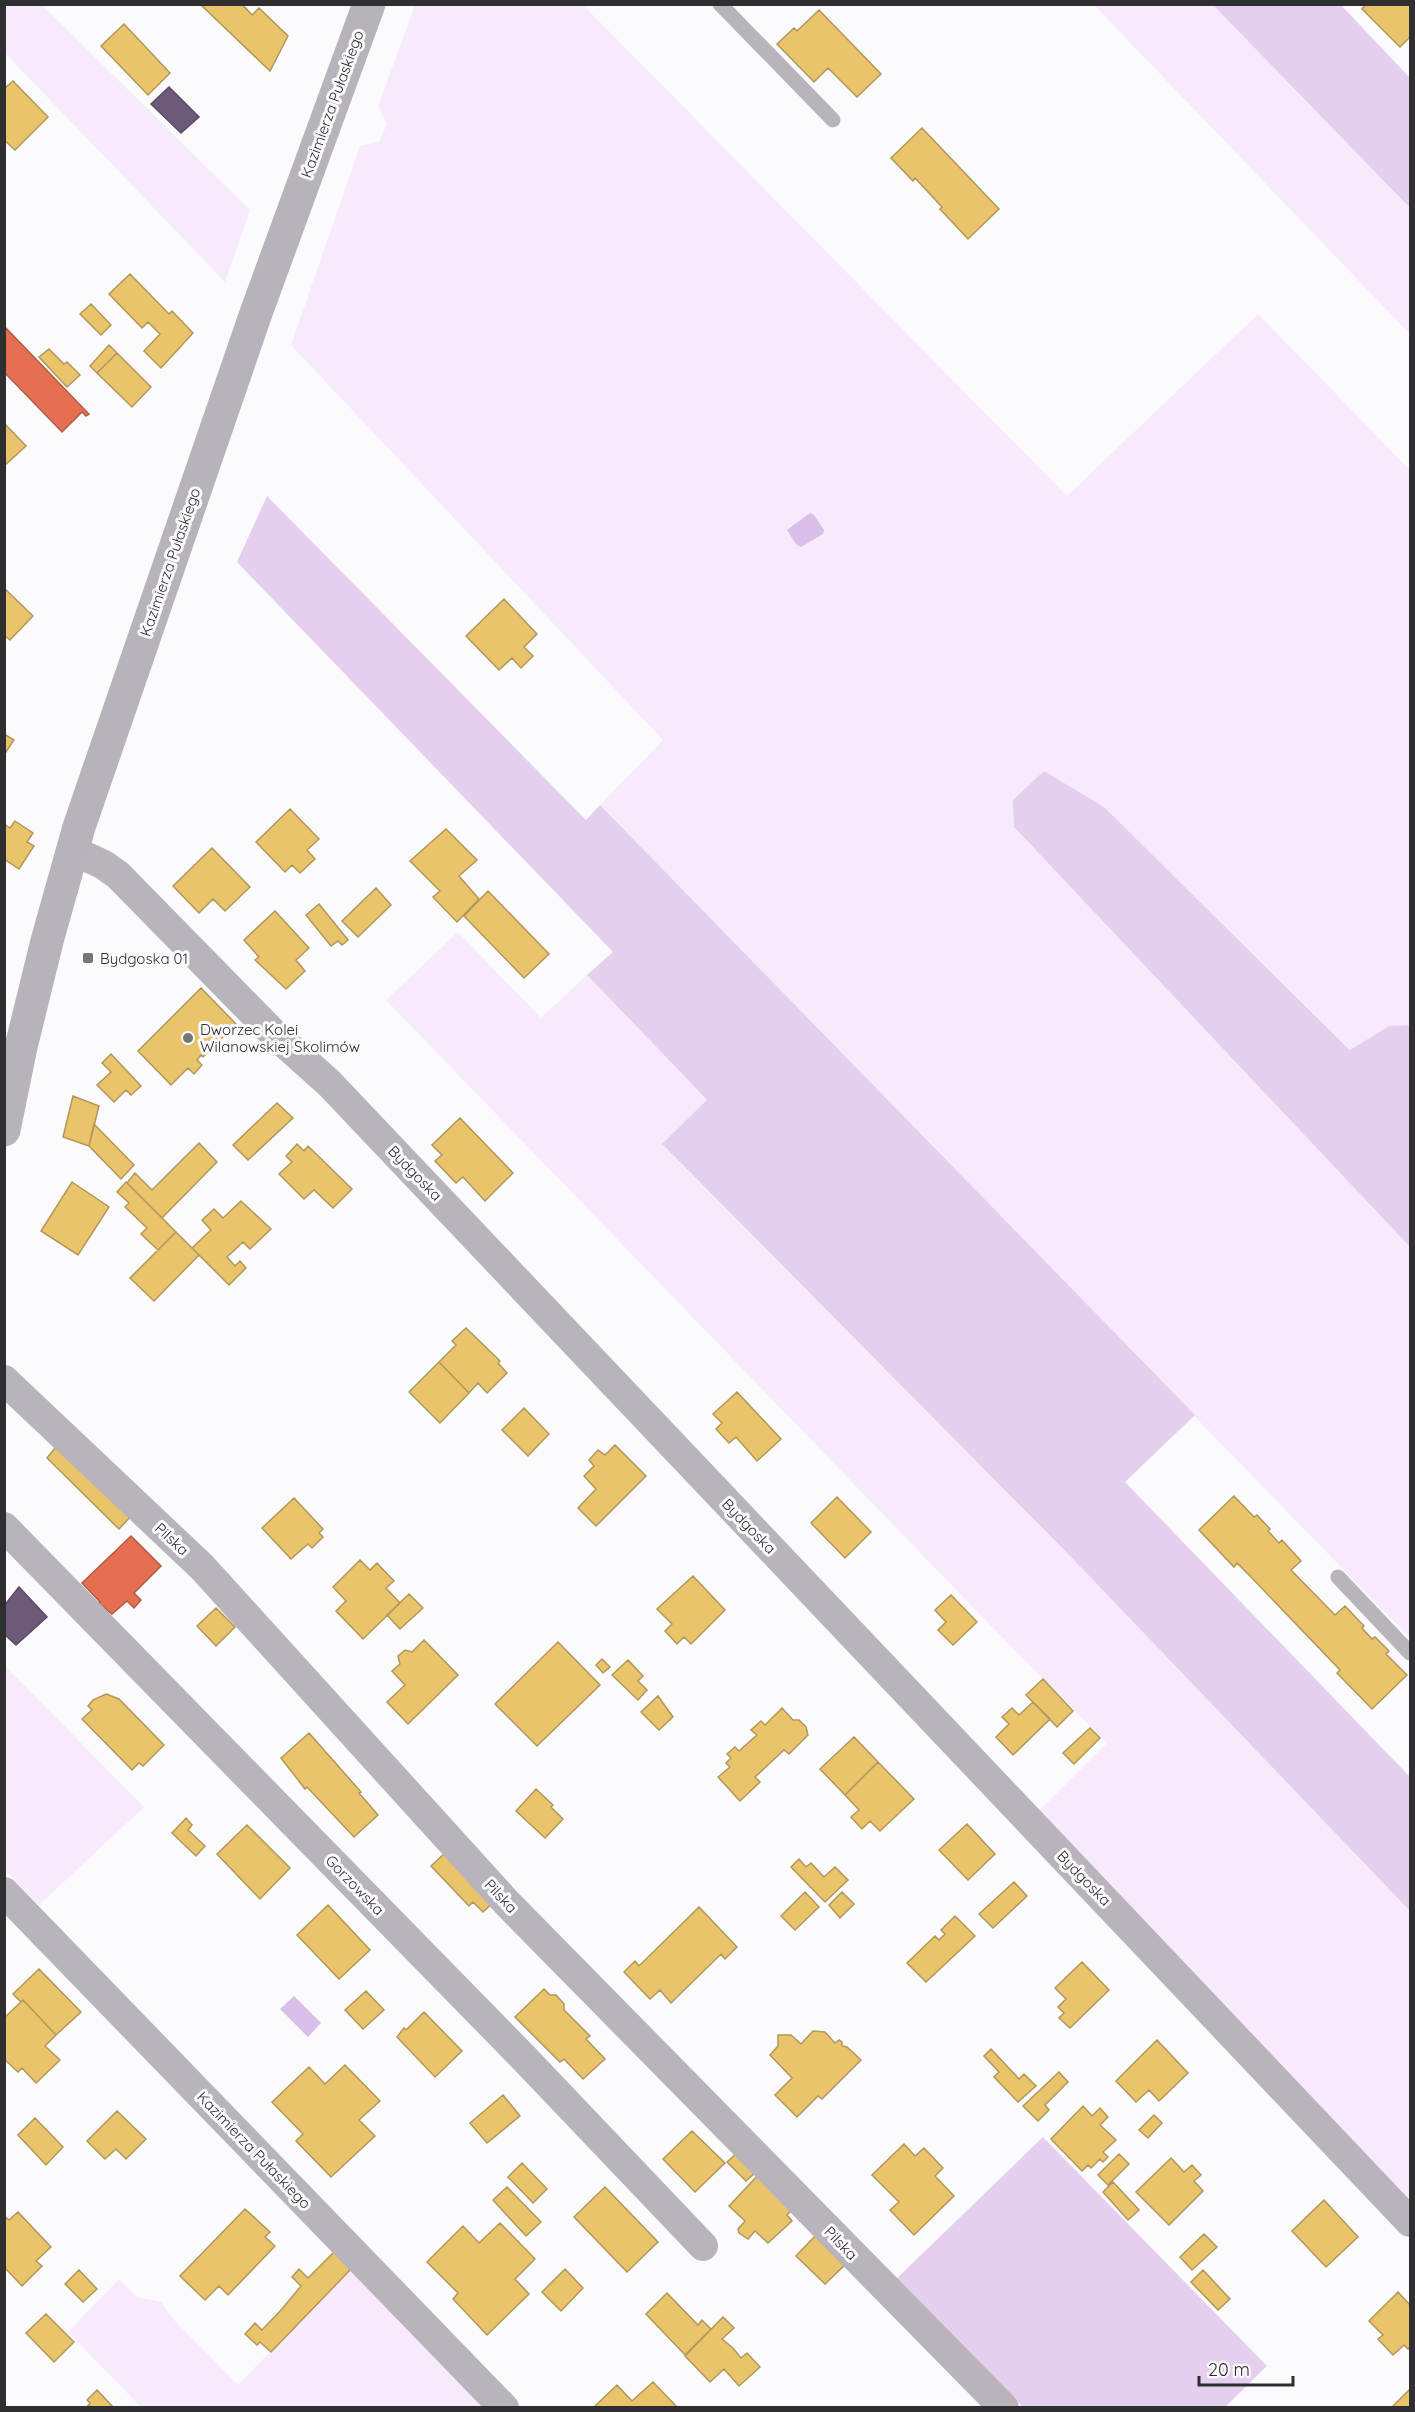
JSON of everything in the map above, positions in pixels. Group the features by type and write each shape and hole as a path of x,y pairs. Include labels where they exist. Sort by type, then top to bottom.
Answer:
{"main road":[{"name":"Kazimierza Pułaskiego","path":"4,1130 13,1045 72,850 256,313 369,4"}],"street":[{"name":"Bydgoska","path":"72,850 104,865 118,875 273,1033 329,1083 1410,2222"},
{"name":"Pilska","path":"4,1380 202,1567 507,1903 1004,2408"},
{"name":"Gorzowska","path":"4,1527 523,2056 703,2246"},
{"name":"Kazimierza Pułaskiego","path":"4,1892 504,2408"}],"lane":[{"path":"720,4 832,120"},
{"path":"1338,1577 1410,1653"}],"shaded area":[{"path":"5,4 42,5 250,210 225,282 5,53"},
{"path":"415,5 583,5 1067,496 1258,314 1410,470 1410,1025 1389,1026 1351,1050 1104,807 1014,827 1410,1247 1410,1638 600,805 663,740 291,345 360,146 379,142 387,124 378,107"},
{"path":"1094,5 1213,5 1410,208 1410,334"},
{"path":"1213,5 1341,5 1410,78 1410,208"},
{"path":"267,496 586,820 600,805 1195,1415 1125,1482 1410,1777 1410,1911 1071,1557 662,1144 707,1100 587,975 613,952 237,562"},
{"path":"810,513 814,515 824,530 823,534 801,547 796,544 787,530"},
{"path":"1044,771 1104,807 1350,1050 1389,1026 1410,1025 1410,1247 1014,827 1013,800"},
{"path":"458,932 541,1018 587,975 707,1101 662,1145 1071,1557 1410,1911 1410,2200 1035,1815 1107,1743 386,1000"},
{"path":"4,1665 144,1807 39,1905 5,1870"},
{"path":"294,1996 321,2023 308,2037 280,2009"},
{"path":"1043,2137 1267,2366 1225,2407 1023,2407 893,2282"},
{"path":"351,2269 485,2407 141,2407 68,2332 119,2279 137,2297 161,2302 175,2321 238,2385"}],"building: Mieszkania":[{"path":"200,4 242,4 252,15 259,8 288,36 270,71"},
{"path":"1366,4 1410,4 1410,37 1400,47 1362,9"},
{"path":"819,10 881,74 857,97 828,68 814,82 777,44 794,28 797,31"},
{"path":"124,24 170,73 148,95 101,46"},
{"path":"13,81 48,117 15,150 4,140 4,89"},
{"path":"922,128 999,209 968,239 915,178 913,181 891,158"},
{"path":"130,274 169,314 172,311 193,333 161,368 144,351 160,334 148,322 142,328 109,294"},
{"path":"91,304 111,325 101,335 80,314"},
{"path":"109,345 117,353 97,373 90,366"},
{"path":"49,349 64,364 67,362 80,375 67,387 39,357"},
{"path":"117,353 151,387 132,407 97,373"},
{"path":"4,423 26,446 4,466"},
{"path":"4,588 33,616 10,640 4,635"},
{"path":"504,599 537,634 524,647 533,656 521,668 512,658 499,670 466,636"},
{"path":"4,734 14,740 4,755"},
{"path":"290,809 319,839 307,850 315,859 300,873 292,865 285,872 256,842"},
{"path":"15,821 33,833 27,842 34,846 19,869 4,859 4,824 10,828"},
{"path":"446,829 477,860 459,876 479,899 457,922 433,897 440,891 410,861"},
{"path":"212,848 250,887 225,911 213,899 199,913 173,886"},
{"path":"376,888 391,905 358,937 342,921"},
{"path":"488,891 549,954 524,978 464,916"},
{"path":"319,904 348,940 342,945 338,941 331,946 306,915"},
{"path":"275,911 309,948 296,960 305,971 286,989 255,960 259,957 244,940"},
{"name":"Dworzec Kolei Wilanowskiej Skolimów","path":"201,988 236,1024 203,1057 201,1055 197,1060 202,1065 194,1074 188,1068 171,1085 138,1051"},
{"path":"111,1054 141,1086 131,1095 126,1090 114,1102 97,1085 111,1072 102,1063"},
{"path":"73,1096 99,1106 89,1146 63,1137"},
{"path":"277,1103 293,1118 248,1160 233,1145"},
{"path":"460,1118 513,1173 485,1201 463,1177 456,1183 435,1161 442,1155 432,1145"},
{"path":"94,1124 134,1165 121,1179 89,1146"},
{"path":"199,1143 217,1162 162,1218 127,1183 135,1173 152,1190"},
{"path":"297,1144 304,1151 308,1146 352,1189 333,1208 314,1190 304,1199 279,1174 292,1162 286,1156"},
{"path":"72,1182 109,1207 78,1255 41,1231"},
{"path":"126,1182 176,1232 158,1250 141,1234 147,1228 125,1207 129,1203 117,1192"},
{"path":"241,1201 271,1229 250,1249 243,1242 227,1257 235,1266 240,1261 246,1268 229,1285 192,1248 211,1230 202,1220 214,1209 223,1218"},
{"path":"176,1232 199,1255 154,1301 130,1278"},
{"path":"466,1328 500,1361 498,1363 507,1373 487,1393 478,1383 469,1393 439,1362 456,1345 452,1341"},
{"path":"439,1362 469,1393 440,1423 409,1392"},
{"path":"737,1392 781,1439 757,1461 736,1437 729,1443 716,1429 722,1423 713,1414"},
{"path":"524,1408 549,1434 528,1456 502,1430"},
{"path":"59,1443 133,1514 119,1529 47,1458"},
{"path":"615,1445 646,1476 596,1526 578,1508 596,1489 584,1476 594,1466 589,1460 598,1450 605,1455"},
{"path":"1234,1496 1254,1517 1257,1515 1279,1543 1282,1540 1301,1561 1291,1570 1335,1615 1345,1606 1364,1626 1362,1628 1372,1639 1375,1637 1389,1651 1386,1654 1407,1675 1372,1709 1337,1673 1340,1670 1250,1576 1237,1563 1234,1567 1199,1530"},
{"path":"837,1497 871,1532 845,1558 811,1523"},
{"path":"294,1498 323,1529 319,1533 323,1537 312,1548 308,1544 291,1559 262,1528"},
{"path":"360,1560 370,1570 377,1563 394,1581 386,1588 400,1603 363,1639 336,1611 346,1601 333,1587"},
{"path":"693,1576 725,1610 691,1644 684,1637 677,1644 665,1631 672,1624 657,1609"},
{"path":"409,1594 423,1608 400,1629 387,1615"},
{"path":"951,1595 977,1622 953,1645 938,1630 946,1622 935,1610"},
{"path":"216,1608 235,1627 216,1646 197,1626"},
{"path":"424,1640 458,1675 408,1724 387,1702 405,1685 392,1671 400,1664 398,1656 405,1650 412,1652"},
{"path":"558,1642 600,1685 537,1746 495,1704"},
{"path":"602,1659 610,1667 603,1673 596,1665"},
{"path":"628,1660 643,1676 638,1681 647,1690 638,1700 612,1675"},
{"path":"1043,1679 1073,1711 1057,1727 1026,1695"},
{"path":"106,1694 119,1699 164,1745 143,1766 139,1763 132,1770 82,1719 92,1710 88,1706 93,1700"},
{"path":"658,1696 673,1717 659,1730 641,1712"},
{"path":"1033,1702 1050,1719 1013,1755 996,1737 1009,1724 1002,1717 1012,1708 1019,1715"},
{"path":"782,1708 793,1720 799,1720 806,1727 808,1735 789,1754 784,1750 755,1777 760,1782 740,1801 718,1777 730,1767 726,1763 731,1758 727,1754 735,1747 739,1751 757,1735 751,1730 761,1721 765,1725"},
{"path":"1090,1728 1100,1738 1074,1764 1063,1753"},
{"path":"309,1733 361,1792 359,1793 378,1815 354,1837 307,1787 305,1789 281,1758"},
{"path":"854,1737 878,1762 845,1795 820,1769"},
{"path":"878,1762 914,1799 880,1831 870,1821 862,1829 851,1817 859,1810 845,1795"},
{"path":"536,1789 553,1805 551,1807 563,1819 545,1838 516,1811"},
{"path":"186,1818 192,1825 188,1830 205,1846 196,1856 172,1833"},
{"path":"967,1824 995,1854 968,1880 939,1850"},
{"path":"247,1825 290,1868 260,1899 217,1854"},
{"path":"445,1853 496,1900 483,1912 473,1902 469,1906 431,1866"},
{"path":"799,1859 806,1867 811,1863 824,1877 835,1867 848,1880 825,1902 791,1867"},
{"path":"1014,1882 1027,1896 993,1928 979,1914"},
{"path":"805,1892 819,1907 795,1930 781,1916"},
{"path":"842,1892 854,1904 840,1918 829,1905"},
{"path":"328,1905 370,1950 339,1979 297,1935"},
{"path":"699,1907 737,1947 725,1959 721,1954 671,2003 660,1990 650,1999 624,1972 635,1961 639,1966"},
{"path":"955,1916 975,1936 926,1982 907,1963 935,1936 939,1940 945,1934 941,1930"},
{"path":"1082,1962 1109,1990 1070,2028 1059,2018 1064,2013 1058,2007 1066,1999 1055,1988"},
{"path":"39,1969 81,2012 56,2035 23,2000 21,2002 13,1994"},
{"path":"544,1989 550,1995 556,1995 564,2004 564,2010 590,2036 586,2039 605,2059 583,2079 564,2059 560,2062 515,2017"},
{"path":"366,1991 384,2010 363,2029 345,2010"},
{"path":"23,2000 56,2035 45,2046 60,2060 36,2083 22,2068 18,2072 4,2059 4,2018"},
{"path":"424,2012 462,2051 435,2077 397,2037 404,2028 406,2030"},
{"path":"813,2031 825,2032 835,2043 839,2040 842,2046 847,2047 861,2060 822,2099 818,2096 797,2117 775,2095 792,2078 770,2055 778,2046 778,2035 791,2035 801,2044"},
{"path":"1157,2040 1188,2073 1159,2101 1149,2090 1136,2102 1116,2081"},
{"path":"991,2049 1019,2079 1024,2074 1036,2086 1018,2102 994,2077 999,2072 984,2056"},
{"path":"345,2065 380,2101 359,2120 375,2136 331,2177 296,2141 303,2134 272,2102 309,2067 325,2084"},
{"path":"1059,2072 1068,2082 1045,2105 1049,2110 1038,2121 1023,2106"},
{"path":"503,2095 520,2116 487,2143 470,2123"},
{"path":"1083,2106 1092,2116 1100,2108 1108,2117 1100,2125 1116,2140 1103,2152 1108,2157 1103,2162 1100,2159 1091,2168 1088,2165 1082,2171 1051,2139"},
{"path":"117,2111 146,2139 126,2159 116,2149 105,2159 87,2141"},
{"path":"1154,2115 1162,2123 1148,2138 1139,2130"},
{"path":"35,2118 63,2147 46,2165 18,2135"},
{"path":"692,2131 725,2163 695,2192 663,2159"},
{"path":"904,2144 915,2156 924,2148 943,2168 935,2176 954,2196 914,2235 890,2210 899,2202 872,2175"},
{"path":"738,2152 757,2171 746,2181 727,2162"},
{"path":"1119,2154 1129,2164 1108,2185 1098,2175"},
{"path":"1171,2158 1184,2172 1192,2165 1201,2175 1194,2181 1203,2191 1169,2225 1136,2192"},
{"path":"522,2163 547,2189 533,2203 508,2177"},
{"path":"761,2172 795,2206 787,2215 792,2221 768,2243 755,2231 748,2239 739,2233 738,2229 745,2221 729,2206"},
{"path":"1113,2182 1139,2210 1128,2220 1103,2192"},
{"path":"507,2187 541,2222 526,2236 493,2200"},
{"path":"605,2187 658,2242 627,2272 574,2217"},
{"path":"1324,2200 1358,2237 1326,2267 1292,2231"},
{"path":"245,2209 270,2232 265,2237 275,2246 228,2295 219,2286 205,2300 180,2276"},
{"path":"18,2212 51,2247 36,2261 42,2266 22,2286 4,2267 4,2216 9,2220"},
{"path":"500,2223 535,2259 515,2279 529,2294 487,2335 453,2299 458,2293 427,2262 463,2226 479,2243"},
{"path":"818,2233 847,2263 825,2284 796,2256"},
{"path":"1204,2234 1217,2247 1192,2270 1180,2257"},
{"path":"334,2252 351,2269 271,2352 260,2342 257,2345 245,2334 255,2323 262,2330 282,2309 301,2286 292,2277 299,2269 308,2278"},
{"path":"565,2269 583,2288 561,2311 542,2292"},
{"path":"79,2270 97,2289 83,2302 65,2284"},
{"path":"1203,2270 1230,2299 1218,2310 1191,2282"},
{"path":"1398,2292 1410,2305 1410,2346 1408,2349 1404,2345 1393,2355 1378,2339 1383,2335 1369,2321"},
{"path":"667,2293 698,2325 702,2320 711,2329 685,2355 646,2314"},
{"path":"46,2314 74,2342 54,2362 26,2333"},
{"path":"723,2317 734,2328 722,2339 741,2358 747,2353 760,2367 739,2386 724,2369 710,2382 685,2356"},
{"path":"653,2382 678,2408 593,2408 617,2385 632,2401"},
{"path":"1410,2389 1410,2408 1391,2408"},
{"path":"97,2390 114,2408 86,2408 90,2403 87,2400"}],"building: Handel":[{"path":"4,326 89,414 86,416 82,412 62,432 4,372"},
{"path":"131,1536 161,1566 134,1593 141,1600 134,1608 127,1601 112,1614 98,1603 100,1602 82,1583"}],"building: Biura":[{"path":"169,87 199,117 181,133 151,104"},
{"path":"19,1587 47,1617 16,1645 4,1634 4,1606"}],"place":[{"name":"Bydgoska 01","path":"88,958"},
{"name":"Dworzec Kolei Wilanowskiej Skolimów","path":"188,1038"}]}
